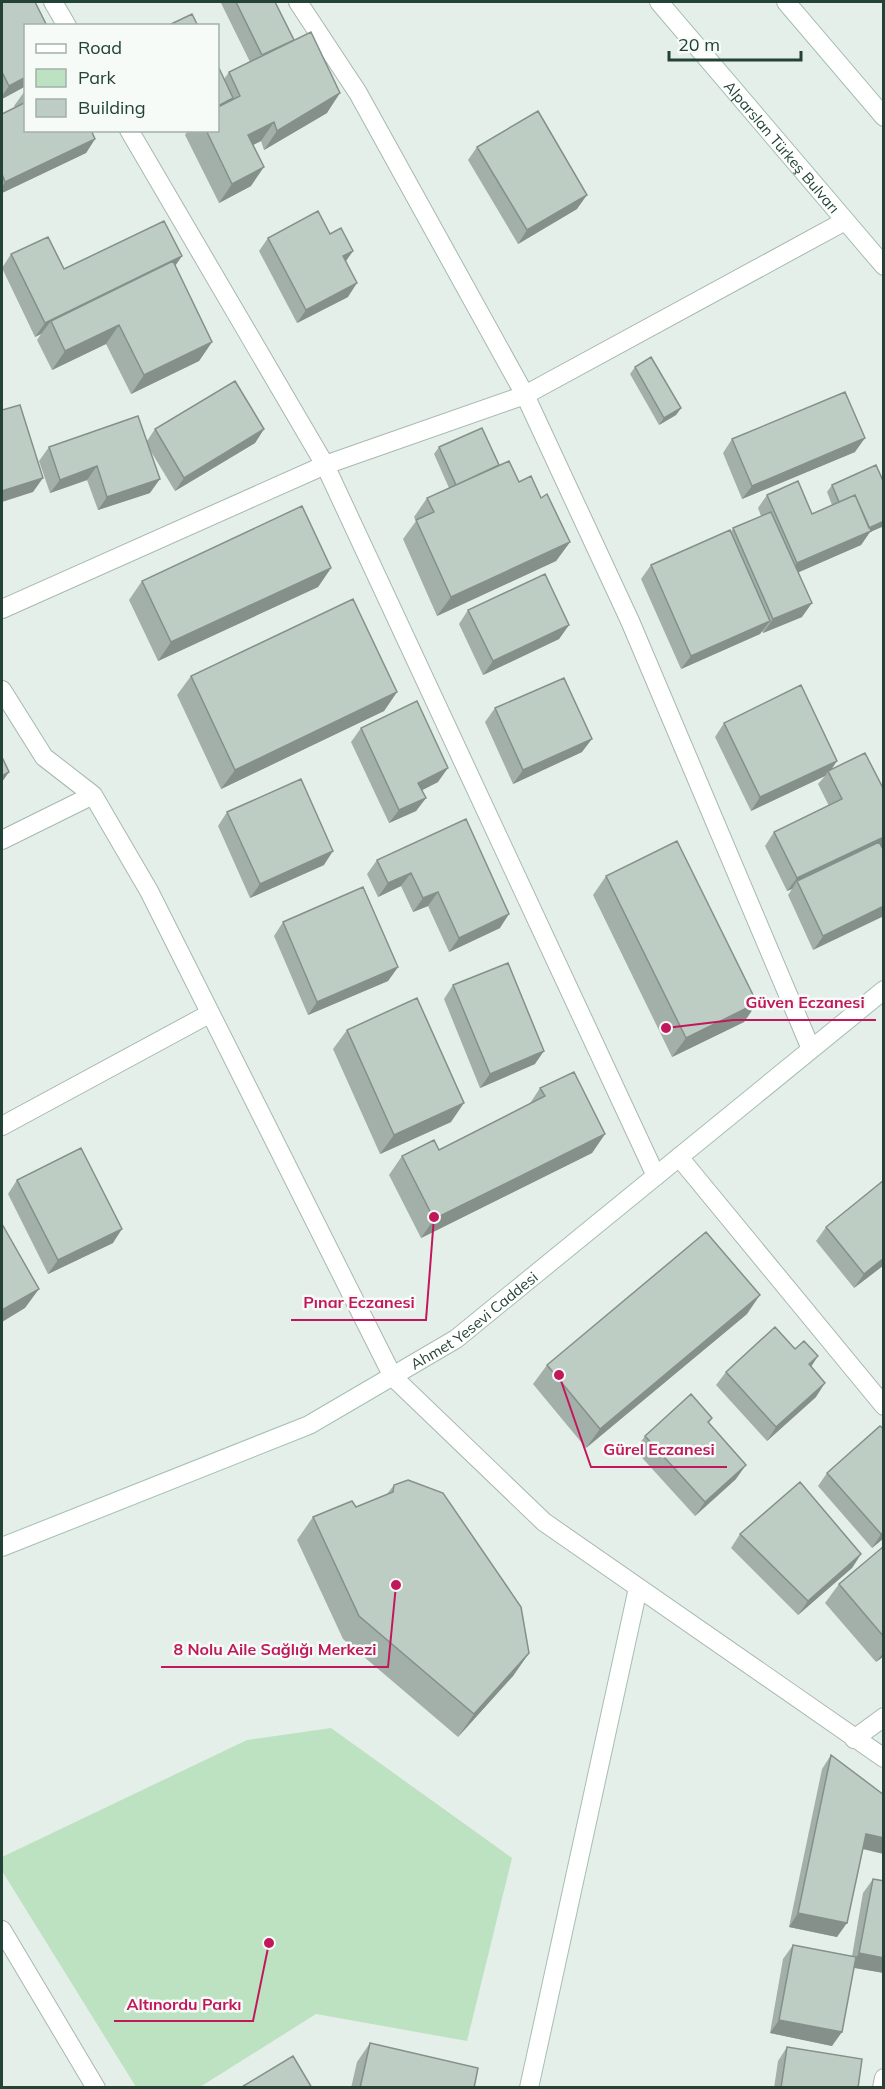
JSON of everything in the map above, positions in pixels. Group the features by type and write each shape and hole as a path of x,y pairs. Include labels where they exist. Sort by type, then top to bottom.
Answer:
{"street":[{"path":"53,2 66,24"},
{"path":"298,2 358,93 525,395 630,621 811,1049"},
{"name":"Alparslan Türkeş Bulvarı","path":"659,2 884,266"},
{"path":"786,2 884,117"},
{"path":"130,132 324,465 656,1176"},
{"path":"2,609 324,465 525,395 845,221"},
{"path":"2,690 44,757 93,795 149,891 393,1377 544,1522 884,1758"},
{"path":"2,840 93,795"},
{"name":"Ahmet Yesevi Caddesi","path":"2,1547 309,1425 456,1339 884,990"},
{"path":"2,1126 209,1014"},
{"path":"679,1157 884,1406"},
{"path":"529,2088 638,1588"},
{"path":"854,1739 884,1717"},
{"path":"2,1930 96,2088"},
{"path":"882,2088 884,2078"}],"green space":[{"path":"331,1728 512,1858 467,2041 316,2014 200,2087 136,2087 2,1871 2,1857 247,1740"}],"building":[{"path":"2,2 35,2 46,24 24,24 24,78 9,86 2,72"},
{"path":"236,2 275,2 294,40 262,55"},
{"path":"192,14 197,24 171,24"},
{"path":"311,32 340,93 277,131 274,122 248,135 264,167 232,184 207,132 219,132 219,106 240,96 229,72"},
{"path":"219,68 233,98 219,105"},
{"path":"24,103 24,132 92,132 95,139 5,182 2,174 2,114"},
{"path":"538,111 587,195 527,230 477,147"},
{"path":"318,211 330,234 341,228 353,251 343,256 357,283 306,310 268,238"},
{"path":"164,221 182,256 45,323 11,254 48,237 64,269"},
{"path":"173,261 212,342 144,375 119,325 65,351 51,321"},
{"path":"651,357 681,408 664,418 635,367"},
{"path":"235,381 264,429 184,478 155,429"},
{"path":"845,392 865,438 752,486 732,439"},
{"path":"20,405 43,478 2,491 2,410"},
{"path":"138,416 160,479 107,497 97,466 60,480 49,447"},
{"path":"482,428 499,465 456,485 439,447"},
{"path":"509,461 519,482 531,476 541,498 547,494 570,542 451,597 416,520 434,512 427,498"},
{"path":"876,465 884,483 884,521 869,528 855,495 839,502 832,485"},
{"path":"798,481 812,514 855,495 871,531 797,563 767,495"},
{"path":"302,506 331,568 171,642 142,581"},
{"path":"771,512 812,603 773,619 733,528"},
{"path":"730,530 770,621 691,656 651,565"},
{"path":"545,574 569,625 493,661 468,610"},
{"path":"353,599 397,692 235,770 191,676"},
{"path":"564,678 592,739 523,770 495,708"},
{"path":"801,685 837,761 760,797 724,723"},
{"path":"417,701 448,768 418,783 426,798 399,810 361,728"},
{"path":"865,753 884,790 884,837 797,878 774,832 842,799 828,771"},
{"path":"2,757 9,772 2,776"},
{"path":"301,779 333,851 260,884 227,812"},
{"path":"466,819 509,914 459,938 438,892 423,898 411,873 388,883 377,860"},
{"path":"677,841 757,1003 686,1038 606,876"},
{"path":"879,842 884,851 884,906 823,936 797,881"},
{"path":"363,887 398,967 317,1002 283,922"},
{"path":"508,963 544,1051 490,1074 453,985"},
{"path":"417,998 464,1103 394,1135 347,1030"},
{"path":"574,1072 605,1134 434,1219 402,1156 434,1140 439,1150 545,1096 540,1088"},
{"path":"81,1148 122,1229 58,1260 17,1180"},
{"path":"884,1180 884,1258 864,1274 826,1227"},
{"path":"2,1224 39,1289 2,1310"},
{"path":"706,1232 760,1295 600,1429 547,1365"},
{"path":"775,1327 795,1349 804,1341 818,1356 809,1364 825,1383 776,1427 726,1372"},
{"path":"691,1394 712,1418 708,1422 746,1465 705,1502 645,1436"},
{"path":"880,1426 884,1429 884,1532 881,1534 827,1473"},
{"path":"408,1480 443,1493 521,1607 529,1653 474,1714 359,1616 313,1517 352,1501 356,1507 393,1492 394,1485"},
{"path":"800,1482 861,1554 808,1601 740,1534"},
{"path":"884,1546 884,1637 839,1584"},
{"path":"831,1755 884,1795 884,1838 866,1834 847,1923 798,1913"},
{"path":"873,1879 884,1881 884,1958 859,1953"},
{"path":"793,1945 856,1957 842,2032 779,2020"},
{"path":"370,2043 478,2068 474,2088 360,2088"},
{"path":"787,2047 862,2059 858,2088 781,2088"},
{"path":"293,2056 312,2088 240,2088"}],"place":[{"name":"Güven Eczanesi","path":"666,1028"},
{"name":"Pınar Eczanesi","path":"434,1217"},
{"name":"Gürel Eczanesi","path":"559,1375"},
{"name":"8 Nolu Aile Sağlığı Merkezi","path":"396,1585"},
{"name":"Altınordu Parkı","path":"269,1943"}]}
